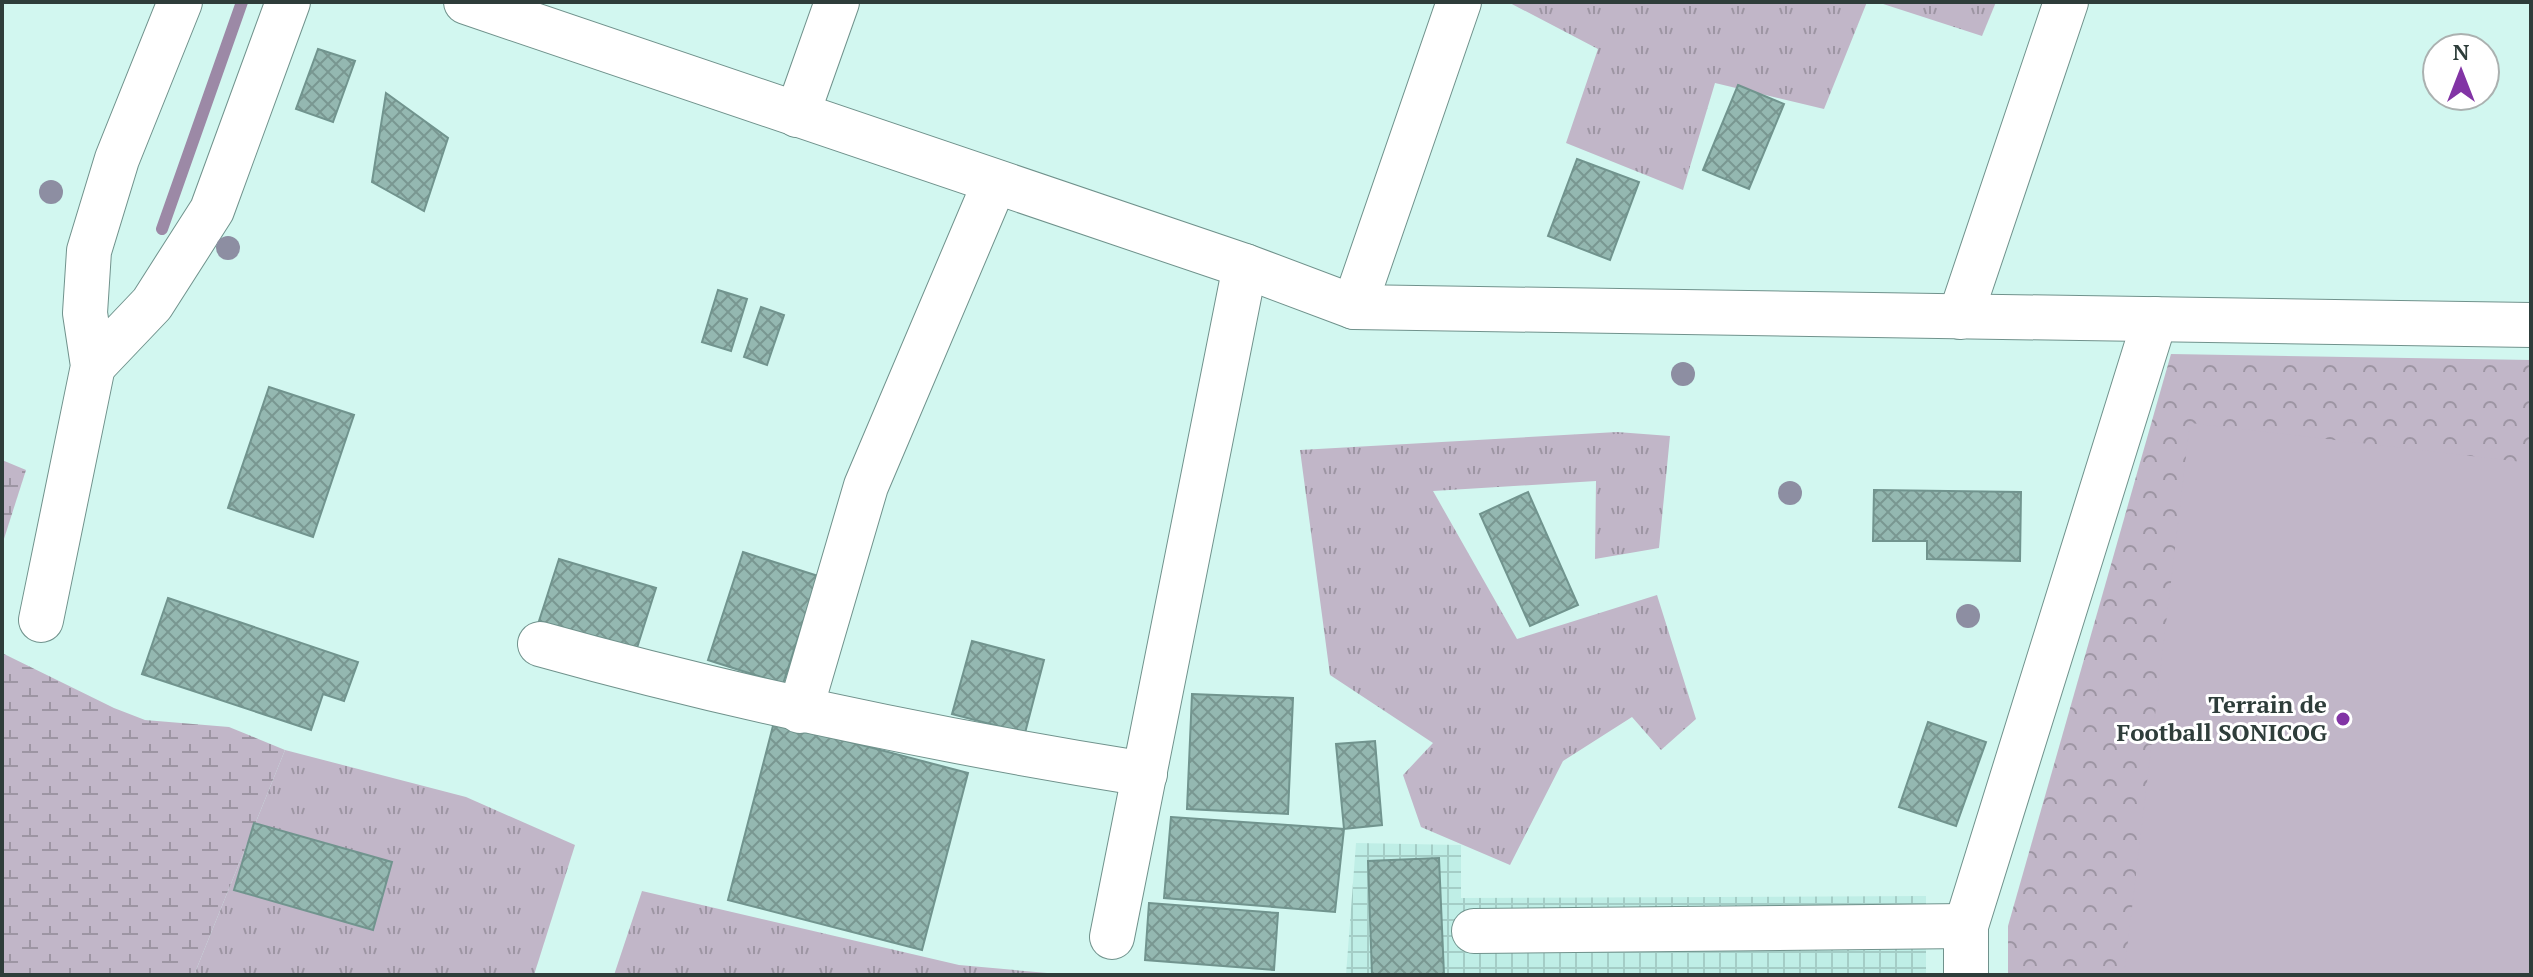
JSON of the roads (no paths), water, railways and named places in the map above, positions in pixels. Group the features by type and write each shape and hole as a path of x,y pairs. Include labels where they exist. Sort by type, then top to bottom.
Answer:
{"street":[{"path":"41,620 93,366 85,313 89,251 117,159 180,2"},
{"path":"93,366 152,304 212,210 288,2"},
{"path":"466,2 1245,266 1354,307 2531,325"},
{"path":"797,115 837,2"},
{"path":"1354,307 1459,2"},
{"path":"1960,317 2066,2"},
{"path":"800,711 866,486 995,182"},
{"path":"1112,937 1245,266"},
{"path":"1966,975 1966,926 2155,319"},
{"path":"540,644 672,681 800,711 985,748 1145,774"},
{"path":"1474,931 1966,926"}],"waterway":[{"path":"162,229 242,2"}],"place":[{"name":"Terrain de Football SONICOG","path":"2343,719"}]}
